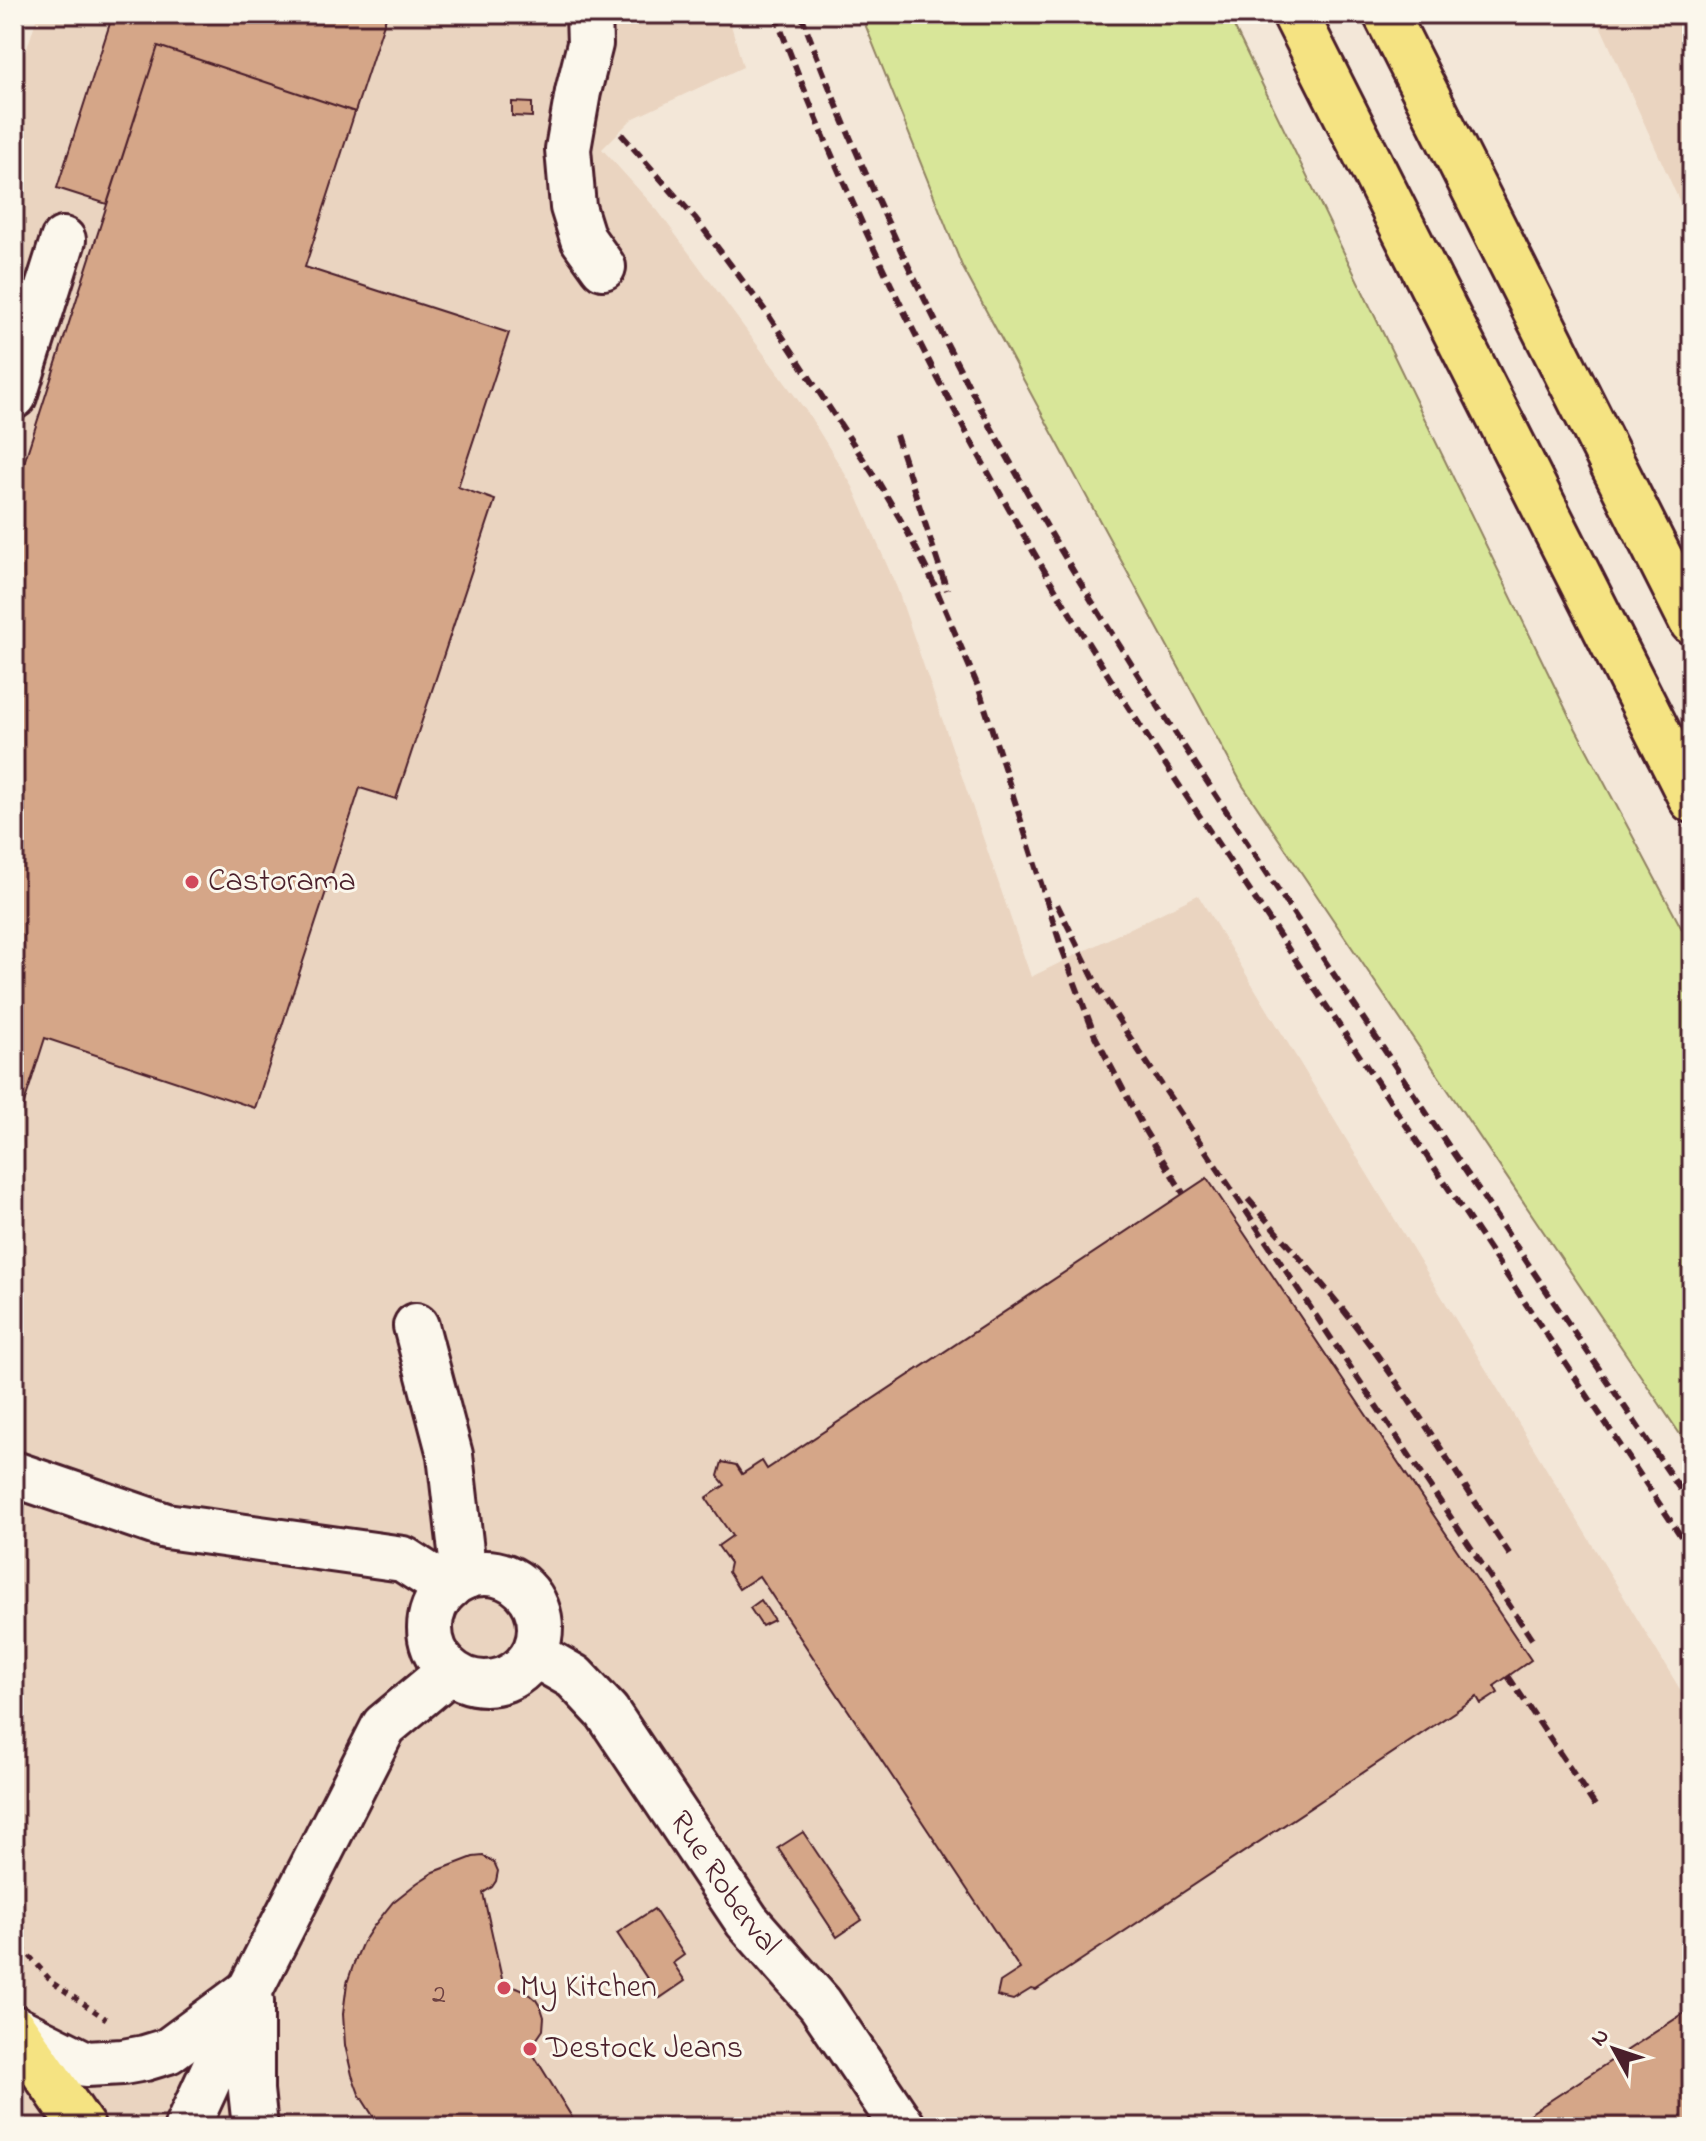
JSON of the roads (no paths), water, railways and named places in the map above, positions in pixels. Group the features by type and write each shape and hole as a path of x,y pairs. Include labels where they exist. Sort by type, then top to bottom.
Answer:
{"main road":[{"path":"1295,14 1692,800"},
{"path":"1386,14 1692,622"},
{"path":"14,2028 82,2127"}],"street":[{"path":"589,14 590,44 568,149 573,207 583,239 603,267"},
{"path":"14,396 63,240"},
{"path":"416,1326 450,1455 456,1582"},
{"path":"14,1474 166,1526 403,1559 456,1582"},
{"path":"483,1573 501,1576 519,1585 531,1599 539,1616 540,1636 534,1654 522,1669 505,1680 486,1684 467,1681 450,1671 438,1657 431,1639 430,1620 437,1602 456,1582 483,1573"},
{"name":"Rue Roberval","path":"534,1654 574,1677 607,1712 747,1921 820,2004 903,2127"},
{"path":"187,2127 250,1990 384,1726 450,1671"},
{"path":"14,2028 86,2064 123,2062 168,2051 250,1990"},
{"path":"250,1990 251,2090 255,2127"}],"railway":[{"path":"775,14 842,179 879,260 959,419 1047,574 1166,765 1692,1553"},
{"path":"801,14 857,152 919,288 987,420 1060,549 1160,709 1316,947 1692,1507"},
{"path":"621,134 696,219 767,313 906,529 934,584 979,689 1061,946 1095,1036 1145,1131 1183,1193"},
{"path":"896,435 947,590"},
{"path":"1057,904 1099,989 1127,1033 1532,1639"},
{"path":"1248,1199 1327,1290 1373,1349 1510,1555"},
{"path":"1508,1676 1598,1810"}],"place":[{"name":"Castorama","path":"192,882"},
{"name":"My Kitchen","path":"504,1988"},
{"name":"Destock Jeans","path":"530,2049"}]}
